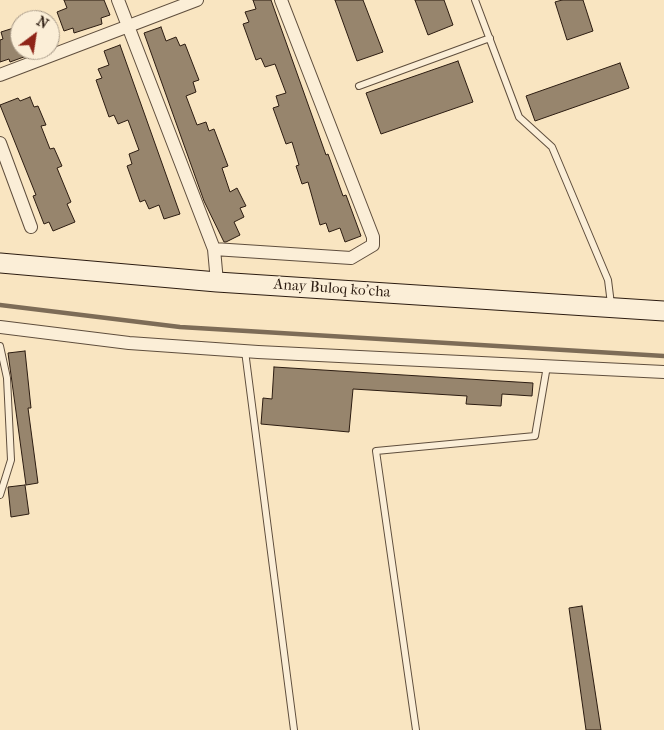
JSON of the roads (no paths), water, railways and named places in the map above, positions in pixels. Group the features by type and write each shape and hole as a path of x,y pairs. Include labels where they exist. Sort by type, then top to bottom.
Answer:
{"main road":[{"name":"Anay Buloq ko'cha","path":"0,264 217,282 612,306 664,311"}],"street":[{"path":"118,0 214,249 217,282"},
{"path":"0,75 197,0"},
{"path":"214,249 351,258 373,245 373,237 281,0"},
{"path":"0,143 32,227"},
{"path":"0,327 129,343 245,351 664,372"}],"lane":[{"path":"475,0 518,117 552,147 608,280 612,306"},
{"path":"359,86 490,38"},
{"path":"0,346 7,378 12,460 0,495"},
{"path":"245,351 294,730"},
{"path":"416,730 376,451 535,436 548,365"}],"waterway":[{"path":"0,305 180,327 664,356"}]}
